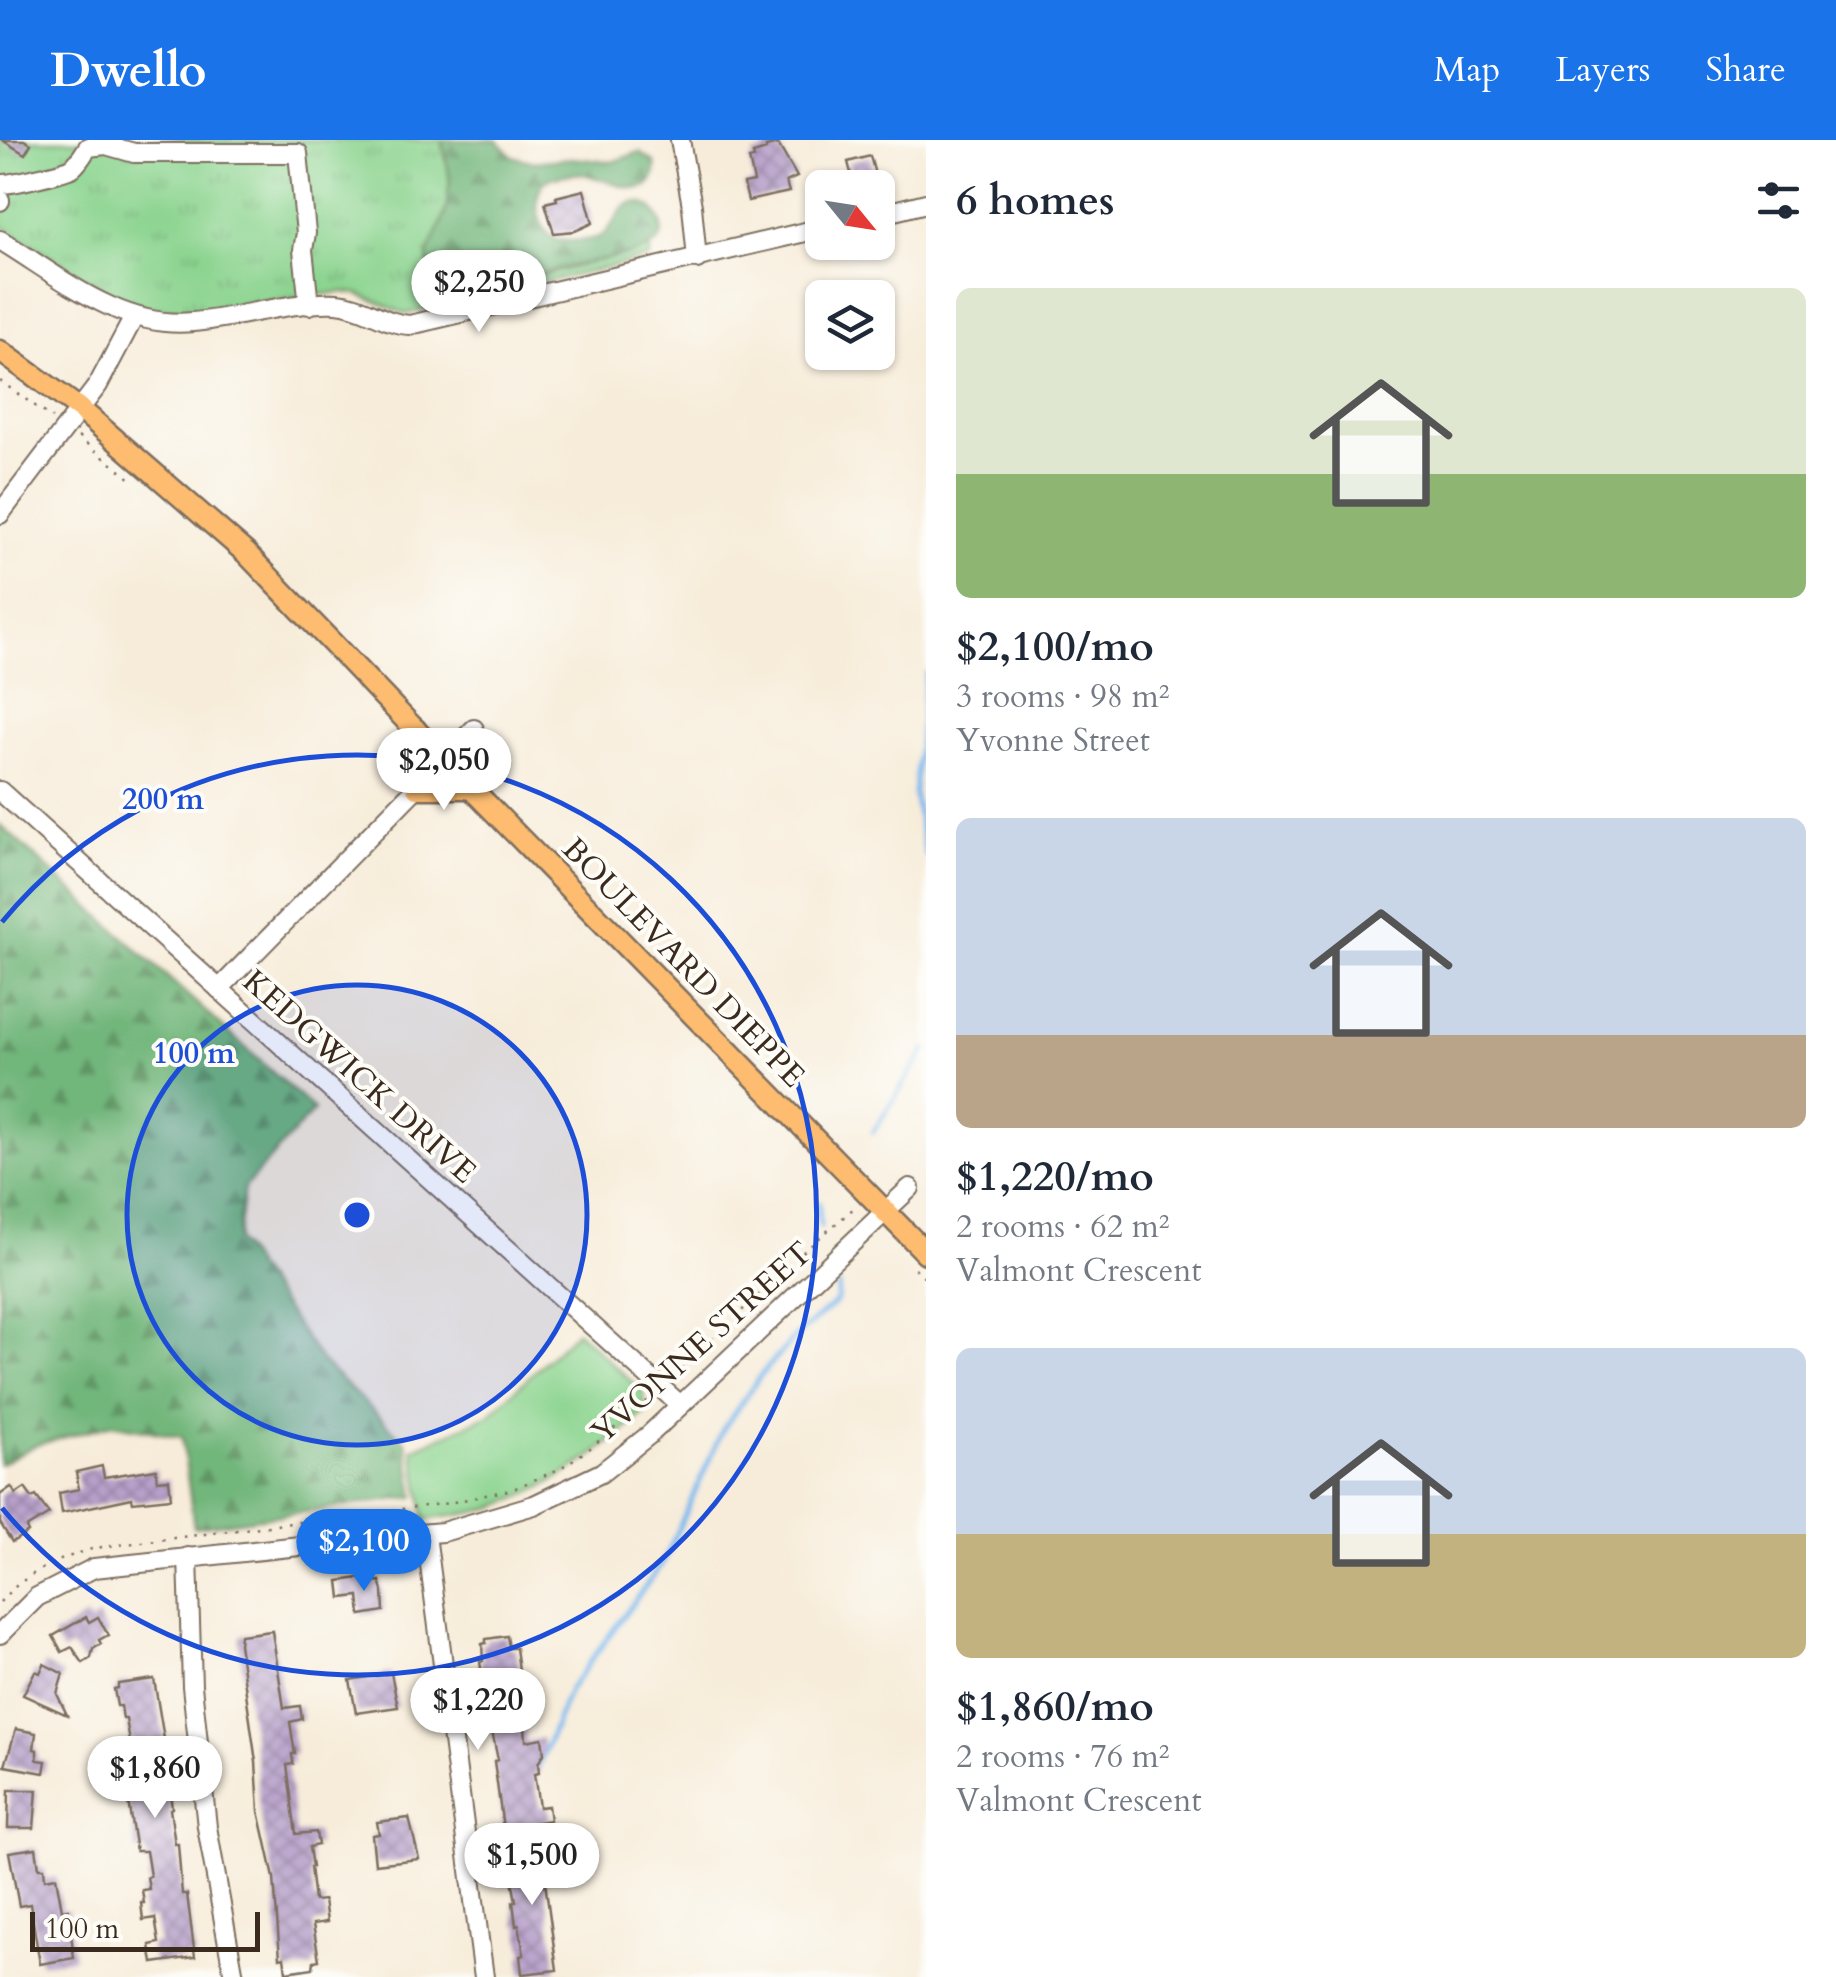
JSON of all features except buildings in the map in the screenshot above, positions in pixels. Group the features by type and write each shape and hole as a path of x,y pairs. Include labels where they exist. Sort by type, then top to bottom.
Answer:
{"main road":[{"name":"BOULEVARD DIEPPE","path":"0,351 80,409 246,553 926,1253"},
{"path":"415,729 417,788 471,788"}],"street":[{"path":"680,140 697,259"},
{"path":"0,184 12,185 42,174 61,173 72,168 88,147 106,145 134,153 298,152 306,233 302,250 309,305"},
{"path":"895,211 926,203"},
{"path":"0,240 134,318 163,323 193,322 309,305 348,304 396,324 418,325 805,232"},
{"path":"0,514 103,378 134,318"},
{"path":"219,989 474,729"},
{"name":"KEDGWICK DRIVE","path":"0,791 680,1404"},
{"name":"YVONNE STREET","path":"0,1634 37,1597 94,1568 426,1536 534,1505 600,1473 649,1434 910,1188"},
{"path":"426,1536 484,1977"},
{"path":"188,1557 192,1686 207,1827 234,1977"}],"path":[{"path":"0,381 54,419"},
{"path":"78,437 134,481"},
{"path":"0,1602 36,1572 65,1557 96,1548 449,1503 513,1489 559,1468 590,1449 662,1388 855,1207"}],"green space":[{"path":"0,140 442,140 450,189 433,248 433,283 494,288 650,248 650,258 406,314 358,294 343,292 187,311 143,307 119,298 0,225"},
{"path":"442,140 497,140 512,156 534,162 571,158 612,162 640,152 655,163 654,177 648,185 627,187 582,174 555,177 539,190 540,221 551,237 558,240 593,239 608,231 628,204 641,203 659,217 660,239 632,254 502,286 432,296 428,254 445,215 450,179"},
{"path":"0,825 314,1110 244,1188 237,1241 322,1362 406,1442 415,1497 194,1527 182,1437 112,1424 36,1445 0,1464"},
{"path":"577,1331 644,1393 645,1412 593,1455 536,1490 486,1509 425,1520 413,1449 489,1415"}],"waterway":[{"path":"926,674 914,794 926,855"},
{"path":"873,1132 926,1049"},
{"path":"819,1203 820,1226"},
{"path":"537,1770 569,1690 664,1561 723,1429 761,1375 795,1337 837,1301 839,1286"}]}
